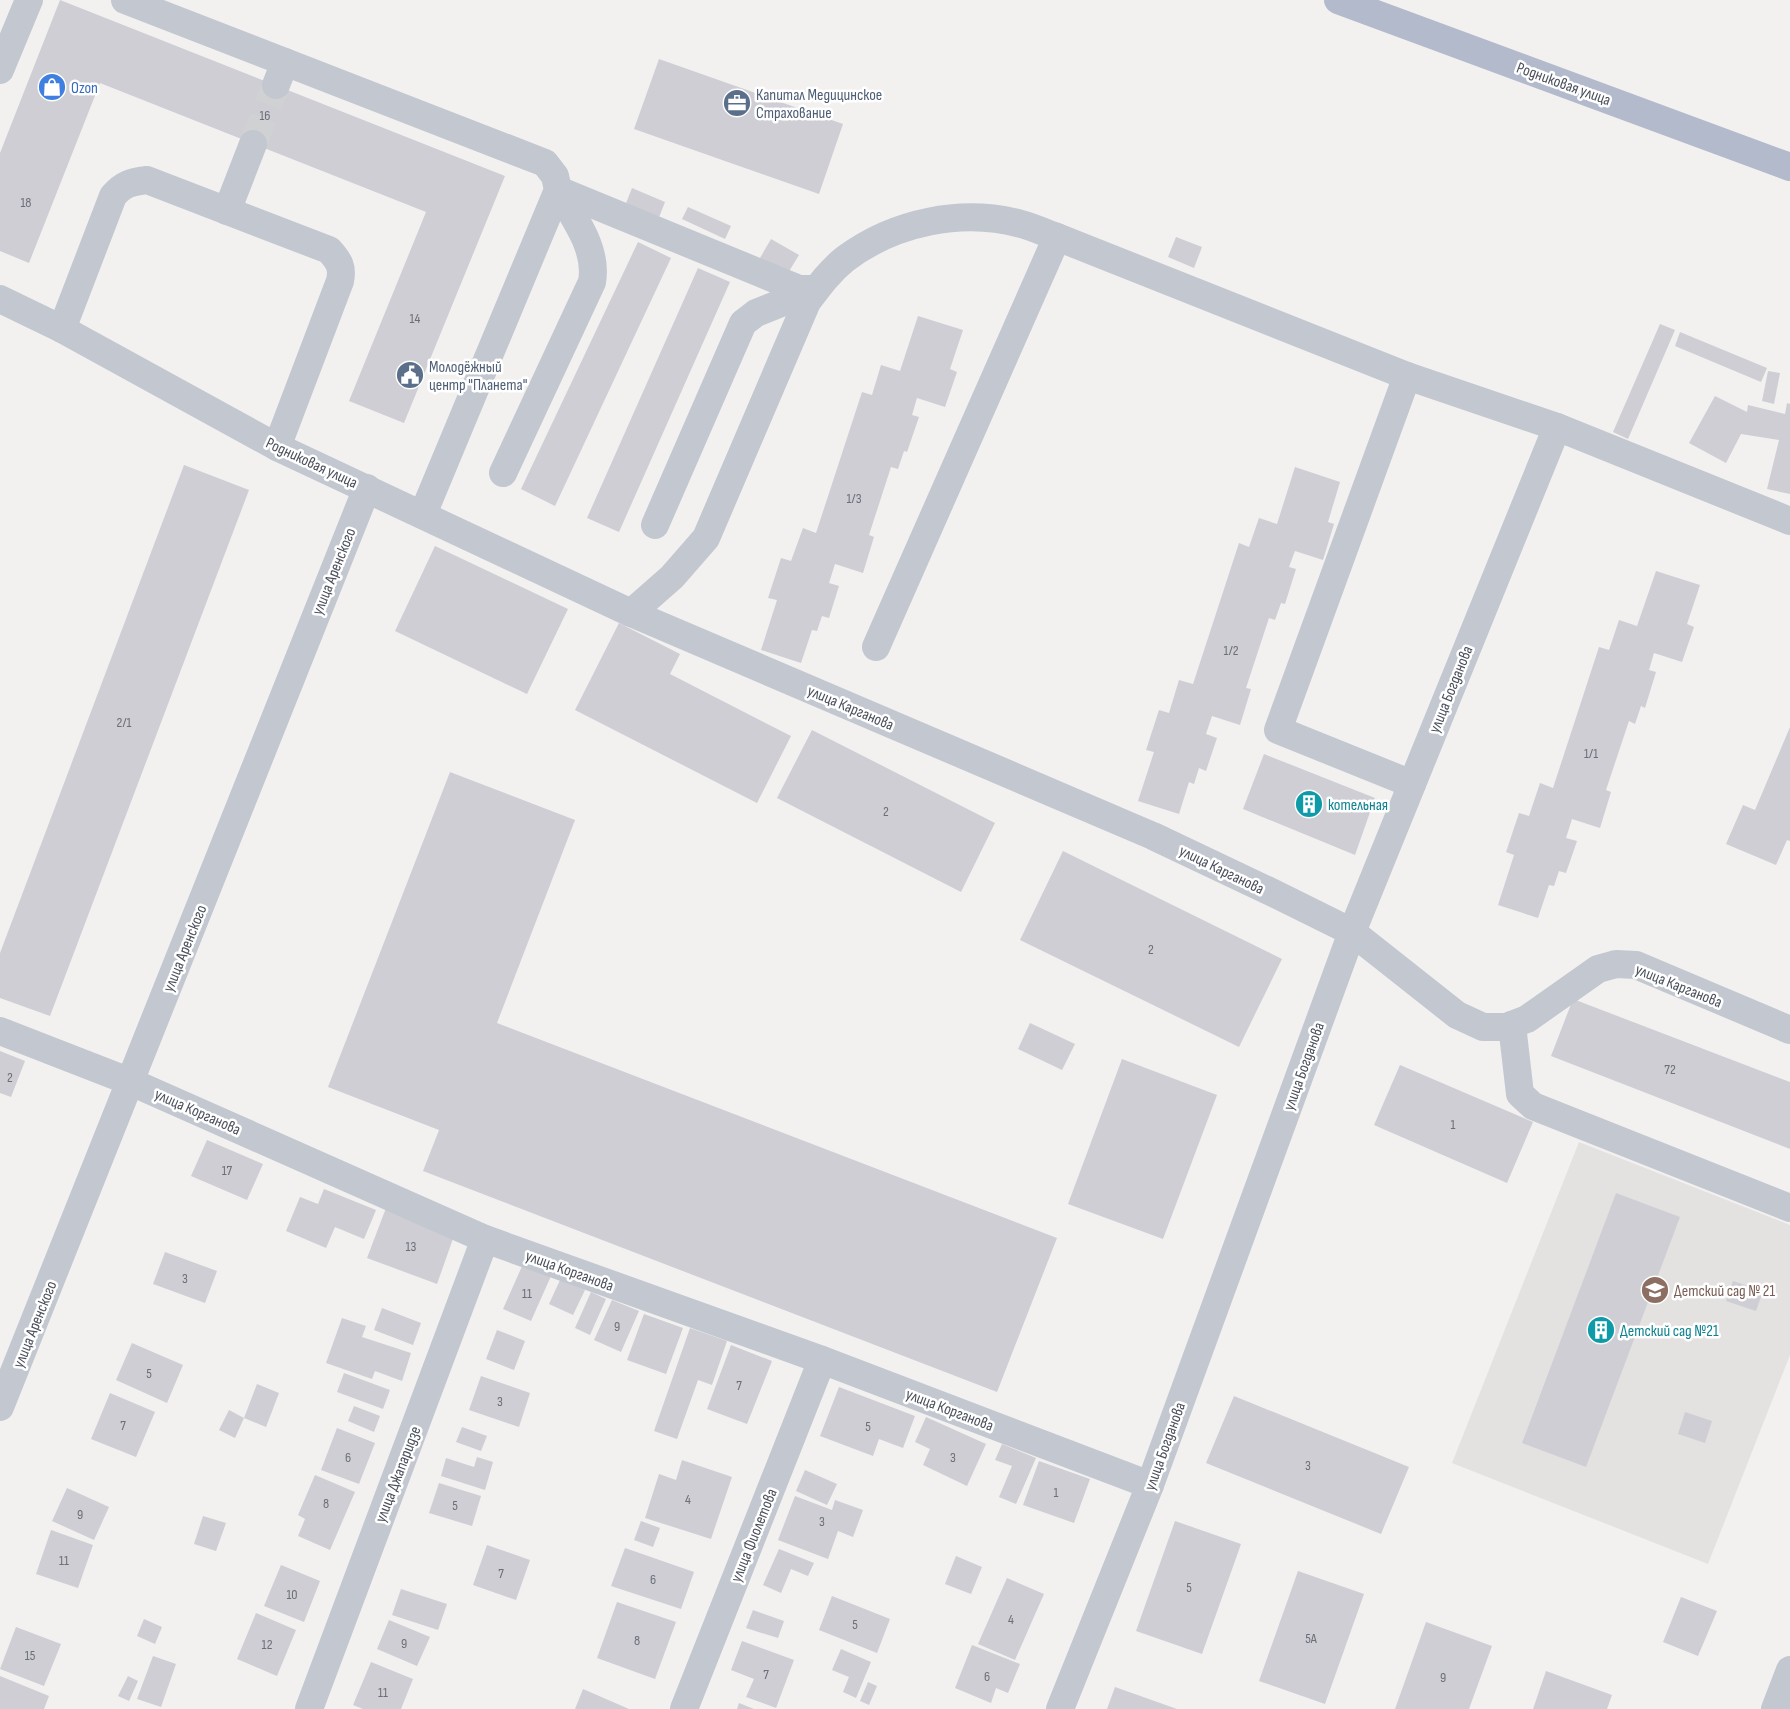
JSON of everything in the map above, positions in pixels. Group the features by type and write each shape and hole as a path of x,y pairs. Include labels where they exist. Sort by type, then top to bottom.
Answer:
{"main road":[{"name":"Родниковая улица","path":"1338,0 1790,167"}],"street":[{"path":"0,70 29,0"},
{"path":"126,0 280,74 545,163 555,176 558,190 590,246 594,267 592,282 503,473"},
{"path":"227,211 253,144"},
{"path":"62,329 113,196 122,186 147,180 329,250 338,260 342,270 277,447"},
{"path":"558,190 799,288 816,289"},
{"path":"423,514 558,190"},
{"path":"630,613 672,576 706,538 807,302 816,289 846,258 876,242 921,222 954,217 988,219 1020,224 1057,237 1407,376 1556,427 1790,521"},
{"path":"876,647 1057,237"},
{"path":"655,525 743,323 756,313 816,289"},
{"name":"Родниковая улица","path":"2,308 62,329 277,447 630,613"},
{"path":"1407,376 1278,730 1412,784"},
{"name":"улица Богданова","path":"1060,1709 1150,1485 1352,932 1556,427"},
{"name":"улица Аренского","path":"0,1407 367,488"},
{"name":"улица Карганова","path":"630,613 1153,836 1352,932 1457,1015 1483,1027 1512,1025 1527,1019 1598,969 1616,964 1636,966 1790,1030"},
{"path":"1512,1025 1520,1094 1533,1106 1790,1208"},
{"name":"улица Корганова","path":"0,1031 131,1082 485,1239 822,1360 1150,1485"},
{"name":"улица Джапаридзе","path":"309,1709 485,1239"},
{"name":"улица Фиолетова","path":"684,1709 822,1360"},
{"path":"1775,1709 1790,1670"}],"shaded area":[{"name":"Детский сад № 21","path":"1579,1142 1790,1225 1790,1355 1708,1564 1452,1463"}],"building":[{"path":"60,0 505,176 404,423 349,401 426,212 100,83 29,263 0,251 0,153"},
{"path":"659,59 843,124 819,194 634,129"},
{"path":"632,188 665,202 656,225 623,211"},
{"path":"688,207 731,226 725,239 682,219"},
{"path":"1176,237 1202,247 1194,268 1168,257"},
{"path":"771,239 799,255 788,273 760,258"},
{"path":"638,242 671,258 555,506 521,489"},
{"path":"698,268 730,282 619,532 587,518"},
{"path":"918,316 963,330 950,369 957,372 945,407 917,398 912,415 919,417 907,452 904,451 898,469 891,467 869,535 874,537 863,573 835,564 829,583 839,586 829,618 822,616 817,631 812,630 801,663 761,650 777,600 768,598 781,558 791,561 803,528 816,533 862,392 872,395 881,365 900,371"},
{"path":"1660,324 1675,330 1628,439 1613,432"},
{"path":"1680,332 1767,368 1761,382 1675,346"},
{"path":"1768,371 1780,373 1774,404 1762,401"},
{"path":"1715,396 1747,412 1748,405 1785,414 1787,403 1790,404 1790,494 1767,489 1779,440 1741,434 1726,463 1689,443"},
{"path":"184,465 249,490 50,1016 0,998 0,953"},
{"path":"1295,467 1340,482 1328,522 1334,524 1323,560 1295,551 1289,567 1296,569 1285,604 1281,603 1275,620 1269,618 1246,688 1251,689 1240,725 1212,716 1206,734 1217,738 1206,771 1199,768 1194,784 1189,782 1179,814 1138,801 1154,752 1146,750 1159,710 1169,713 1179,680 1193,684 1239,543 1249,547 1259,518 1277,524"},
{"path":"435,546 568,609 527,694 395,631"},
{"path":"1656,571 1700,585 1687,624 1694,627 1682,662 1654,653 1649,670 1656,672 1645,708 1641,706 1635,724 1629,721 1606,790 1611,792 1600,828 1572,819 1566,838 1577,841 1566,873 1559,871 1554,886 1549,885 1538,918 1498,905 1514,855 1506,852 1519,813 1529,816 1540,783 1553,788 1599,647 1609,650 1619,620 1637,626"},
{"path":"619,623 680,654 670,674 791,736 757,803 575,710"},
{"path":"1790,727 1790,841 1787,840 1776,865 1726,844 1743,805 1755,810"},
{"path":"812,730 995,823 961,892 777,798"},
{"name":"котельная","path":"1264,754 1375,798 1355,855 1243,809"},
{"path":"450,772 575,820 497,1023 1057,1238 997,1392 423,1171 439,1130 328,1087"},
{"path":"1063,851 1282,959 1239,1047 1020,940"},
{"path":"1573,999 1790,1082 1790,1149 1551,1056"},
{"path":"1030,1023 1075,1044 1062,1070 1018,1049"},
{"path":"0,1051 25,1061 11,1097 0,1093"},
{"path":"1122,1059 1217,1095 1163,1239 1068,1204"},
{"path":"1400,1065 1533,1122 1507,1183 1374,1125"},
{"path":"207,1140 263,1164 247,1200 191,1176"},
{"path":"324,1189 376,1210 364,1239 335,1227 326,1248 286,1231 300,1197 318,1204"},
{"name":"Детский сад №21","path":"1616,1193 1680,1217 1586,1467 1522,1443"},
{"path":"386,1208 455,1233 437,1284 367,1258"},
{"path":"165,1252 217,1271 205,1303 153,1284"},
{"path":"523,1264 551,1276 531,1321 503,1309"},
{"path":"561,1278 585,1290 573,1315 549,1304"},
{"path":"1733,1281 1763,1291 1756,1311 1726,1301"},
{"path":"591,1292 606,1299 590,1335 575,1328"},
{"path":"612,1300 639,1311 621,1352 594,1340"},
{"path":"382,1308 421,1323 413,1345 374,1330"},
{"path":"644,1314 683,1328 666,1374 627,1360"},
{"path":"342,1318 366,1326 362,1337 411,1353 402,1381 375,1371 372,1379 326,1363"},
{"path":"690,1328 727,1341 712,1385 698,1380 677,1439 654,1431"},
{"path":"497,1330 525,1341 514,1370 486,1359"},
{"path":"132,1343 183,1365 167,1403 116,1380"},
{"path":"731,1345 772,1361 747,1424 707,1409"},
{"path":"344,1373 390,1390 383,1409 337,1392"},
{"path":"481,1376 530,1393 519,1427 469,1410"},
{"path":"257,1384 279,1393 266,1427 244,1418"},
{"path":"839,1387 915,1416 903,1448 879,1439 873,1456 820,1436"},
{"path":"110,1393 155,1412 136,1457 91,1439"},
{"path":"1234,1396 1409,1467 1381,1534 1206,1463"},
{"path":"354,1406 380,1416 374,1432 348,1421"},
{"path":"229,1410 244,1418 235,1438 219,1430"},
{"path":"1685,1412 1712,1421 1705,1443 1678,1434"},
{"path":"926,1417 986,1444 967,1486 923,1465 930,1449 915,1442"},
{"path":"462,1427 487,1436 481,1451 456,1442"},
{"path":"337,1428 375,1443 359,1484 321,1470"},
{"path":"1002,1444 1036,1458 1016,1504 999,1497 1012,1466 995,1460"},
{"path":"477,1457 493,1462 485,1490 441,1476 446,1458 474,1467"},
{"path":"682,1460 732,1477 711,1539 645,1518 659,1474 676,1480"},
{"path":"1039,1461 1090,1479 1074,1523 1023,1505"},
{"path":"805,1470 837,1484 827,1505 796,1491"},
{"path":"315,1475 355,1492 330,1550 298,1536 305,1519 298,1515"},
{"path":"439,1483 481,1496 472,1526 429,1513"},
{"path":"67,1488 109,1507 94,1540 52,1521"},
{"path":"795,1496 832,1510 835,1500 863,1510 853,1537 838,1531 828,1559 778,1540"},
{"path":"203,1516 226,1523 216,1551 194,1544"},
{"path":"641,1521 660,1528 653,1547 634,1540"},
{"path":"1175,1521 1241,1544 1202,1654 1136,1631"},
{"path":"51,1530 93,1545 78,1588 36,1574"},
{"path":"487,1545 530,1560 516,1600 473,1585"},
{"path":"625,1548 694,1572 681,1609 611,1586"},
{"path":"779,1549 814,1563 808,1576 791,1569 781,1593 763,1585"},
{"path":"956,1556 982,1567 971,1594 945,1584"},
{"path":"281,1565 320,1581 304,1622 264,1606"},
{"path":"1298,1571 1364,1594 1325,1704 1259,1681"},
{"path":"1007,1578 1044,1594 1015,1660 978,1644"},
{"path":"401,1589 447,1604 438,1630 392,1615"},
{"path":"832,1596 890,1619 877,1653 819,1630"},
{"path":"1681,1597 1717,1611 1698,1656 1663,1642"},
{"path":"617,1602 676,1622 655,1679 597,1658"},
{"path":"753,1610 784,1621 778,1638 746,1628"},
{"path":"256,1613 296,1630 277,1676 237,1659"},
{"path":"144,1619 162,1627 155,1644 137,1636"},
{"path":"389,1620 430,1637 417,1666 377,1649"},
{"path":"1426,1622 1492,1646 1469,1709 1395,1709"},
{"path":"16,1627 61,1644 44,1686 0,1669"},
{"path":"742,1641 794,1660 776,1708 746,1697 754,1679 731,1670"},
{"path":"972,1645 1020,1664 1008,1693 996,1688 991,1703 955,1688"},
{"path":"841,1649 871,1662 856,1698 843,1692 849,1677 832,1670"},
{"path":"153,1656 176,1664 161,1707 137,1699"},
{"path":"371,1662 413,1679 401,1709 363,1709 353,1705"},
{"path":"1546,1671 1612,1695 1607,1709 1533,1709"},
{"path":"0,1676 49,1696 44,1709 0,1709"},
{"path":"128,1676 138,1681 129,1701 118,1696"},
{"path":"868,1682 877,1686 869,1705 860,1701"},
{"path":"1115,1687 1177,1709 1107,1709"},
{"path":"583,1689 629,1709 575,1709"},
{"path":"739,1703 754,1709 737,1709"}],"tunnel":[{"path":"253,144 276,85"}],"place":[{"name":"Ozon","path":"52,87"},
{"name":"Капитал Медицинское Страхование","path":"737,103"},
{"name":"Молодёжный центр \"Планета\"","path":"410,375"},
{"name":"котельная","path":"1309,804"},
{"name":"Детский сад № 21","path":"1655,1290"},
{"name":"Детский сад №21","path":"1601,1330"}]}
